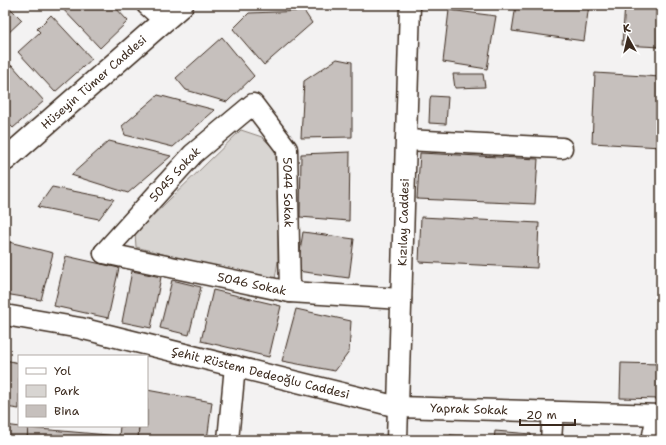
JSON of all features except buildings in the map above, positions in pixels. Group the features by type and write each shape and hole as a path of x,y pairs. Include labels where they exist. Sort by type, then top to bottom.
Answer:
{"main road":[{"name":"Hüseyin Tümer Caddesi","path":"5,160 182,5"}],"street":[{"path":"147,5 164,20"},
{"name":"Kızılay Caddesi","path":"397,440 410,5"},
{"name":"5045 Sokak","path":"104,253 194,154 254,104"},
{"name":"5044 Sokak","path":"254,104 287,149 290,292"},
{"path":"406,140 562,148"},
{"name":"5046 Sokak","path":"104,253 290,292 401,299"},
{"name":"Şehit Rüstem Dedeoğlu Caddesi","path":"5,315 80,328 398,407"},
{"path":"228,440 235,366"},
{"name":"Yaprak Sokak","path":"398,407 659,415"},
{"path":"551,440 553,412"},
{"path":"652,440 659,415"}],"green space":[{"path":"241,130 262,137 275,150 278,176 278,261 275,279 223,270 136,247 135,233"}]}
